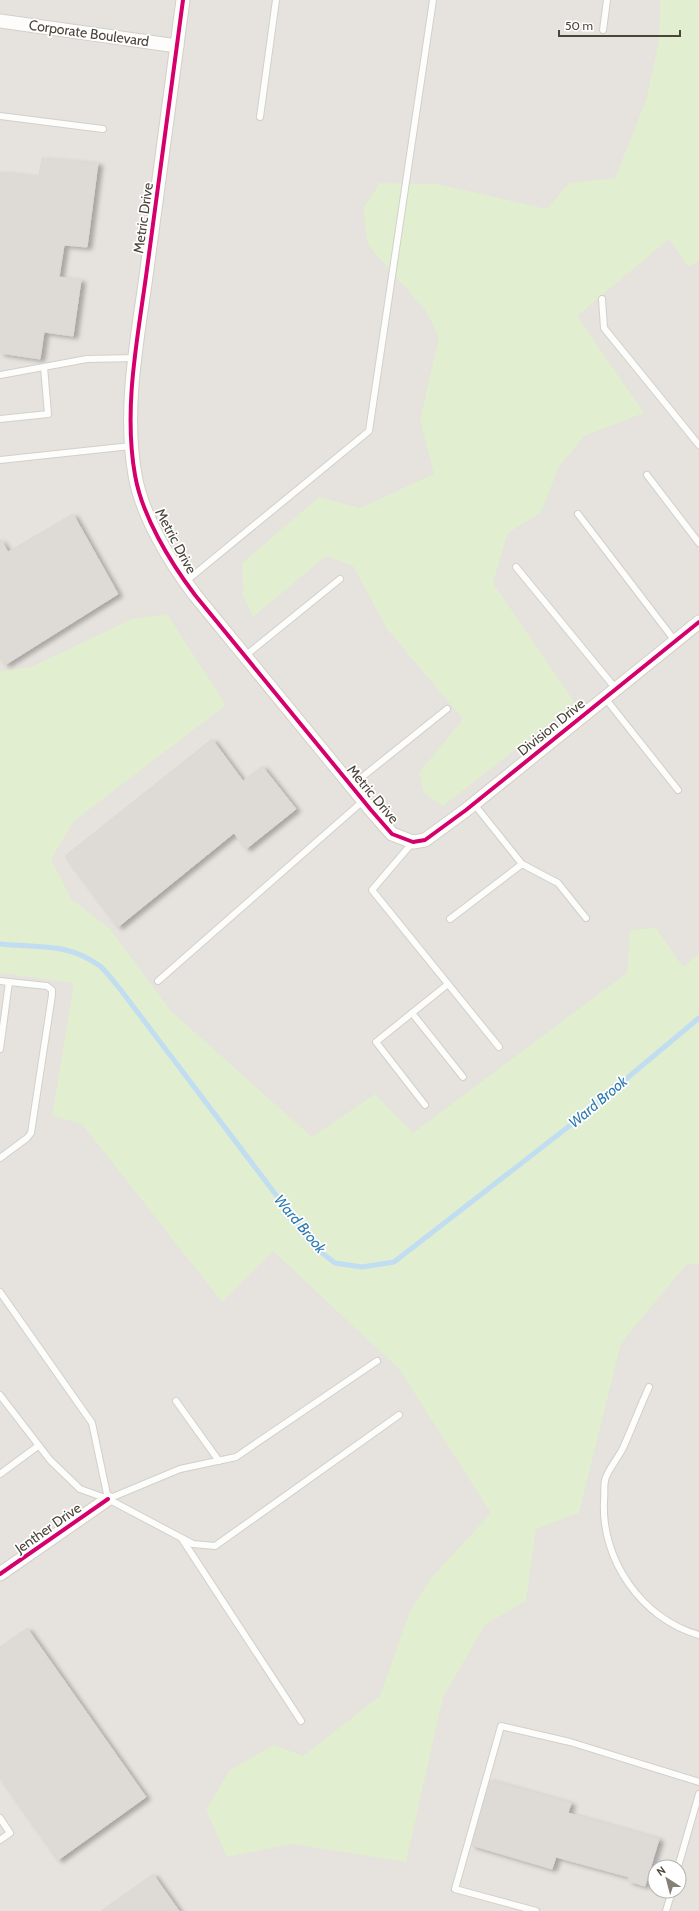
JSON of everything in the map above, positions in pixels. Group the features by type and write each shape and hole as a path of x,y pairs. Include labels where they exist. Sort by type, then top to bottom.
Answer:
{"street":[{"name":"Metric Drive","path":"183,0 135,358 130,436 135,476 150,520 175,568 185,582 363,801 392,834 413,842"},
{"name":"Corporate Boulevard","path":"0,21 177,46"},
{"name":"Division Drive","path":"413,842 425,840 474,804 699,622"},
{"name":"Jenther Drive","path":"0,1574 108,1499"}],"lane":[{"path":"260,117 276,0"},
{"path":"185,582 369,432 433,0"},
{"path":"603,30 606,0"},
{"path":"0,116 103,130"},
{"path":"602,299 604,328 699,445"},
{"path":"0,376 87,359 135,358"},
{"path":"0,419 48,414 44,367"},
{"path":"0,460 131,446"},
{"path":"647,475 699,543"},
{"path":"578,514 675,641"},
{"path":"516,567 616,689"},
{"path":"245,656 340,579"},
{"path":"604,698 678,790"},
{"path":"351,786 447,709"},
{"path":"158,981 363,801"},
{"path":"474,804 522,864 558,883 586,918"},
{"path":"413,842 372,890 498,1047"},
{"path":"450,919 522,864"},
{"path":"0,981 47,986 52,990 31,1133 27,1138 0,1158"},
{"path":"0,1050 9,982"},
{"path":"425,1105 376,1042 448,984"},
{"path":"412,1013 463,1077"},
{"path":"0,1292 92,1423 108,1499"},
{"path":"108,1499 180,1469 236,1457 376,1361"},
{"path":"649,1386 622,1450 605,1478 604,1513 612,1554 630,1586 654,1611 686,1631 699,1635"},
{"path":"0,1395 38,1446 80,1489 108,1499 193,1544 215,1546 399,1415"},
{"path":"176,1401 219,1460"},
{"path":"0,1474 38,1446"},
{"path":"181,1538 301,1721"},
{"path":"536,1911 455,1889 501,1726 570,1742 699,1782"},
{"path":"680,1859 699,1794"},
{"path":"0,1818 10,1833 0,1840"},
{"path":"666,1911 670,1899"}],"shaded area":[{"path":"0,0 699,0 699,1911 0,1911"}],"green space":[{"path":"660,0 699,0 699,262 688,266 669,239 577,316 644,413 584,436 559,467 541,512 507,534 493,583 575,703 443,806 424,793 419,773 463,719 387,629 353,566 326,556 253,617 243,596 242,563 319,497 360,508 434,474 420,420 439,337 426,311 368,245 363,208 380,183 437,184 547,209 569,183 615,178 646,100 659,41"},
{"path":"167,614 226,705 74,821 51,859 71,899 109,928 170,1010 312,1137 375,1094 413,1133 627,973 630,930 656,928 683,967 699,953 699,1264 687,1264 621,1343 579,1513 536,1529 526,1601 485,1625 443,1697 406,1862 292,1844 227,1857 206,1810 230,1770 274,1745 303,1756 380,1696 410,1611 432,1577 491,1513 399,1369 273,1251 222,1302 82,1124 52,1116 74,983 0,973 0,671 31,667 132,619"}],"building":[{"path":"42,158 98,163 87,247 64,245 59,277 81,280 73,336 44,332 40,359 0,353 0,172 39,177"},
{"path":"73,514 118,594 5,665 0,657 0,539 8,552"},
{"path":"212,739 243,781 262,766 296,809 246,849 234,833 118,927 65,856"},
{"path":"27,1628 146,1797 58,1860 0,1778 0,1647"},
{"path":"489,1780 571,1803 568,1813 659,1839 653,1859 647,1859 647,1879 645,1886 628,1881 629,1877 556,1857 552,1869 471,1845"},
{"path":"153,1874 179,1911 101,1911"}],"waterway":[{"name":"Ward Brook","path":"0,944 40,946 64,950 88,958 100,966 120,989 317,1249 335,1263 362,1267 394,1262 577,1120 699,1018"}],"cycle path":[{"path":"183,0 133,372 131,424 135,475 150,522 176,568 195,595 371,810 392,834 413,842 425,840 466,810 699,622"},
{"path":"0,1574 108,1499"}]}
